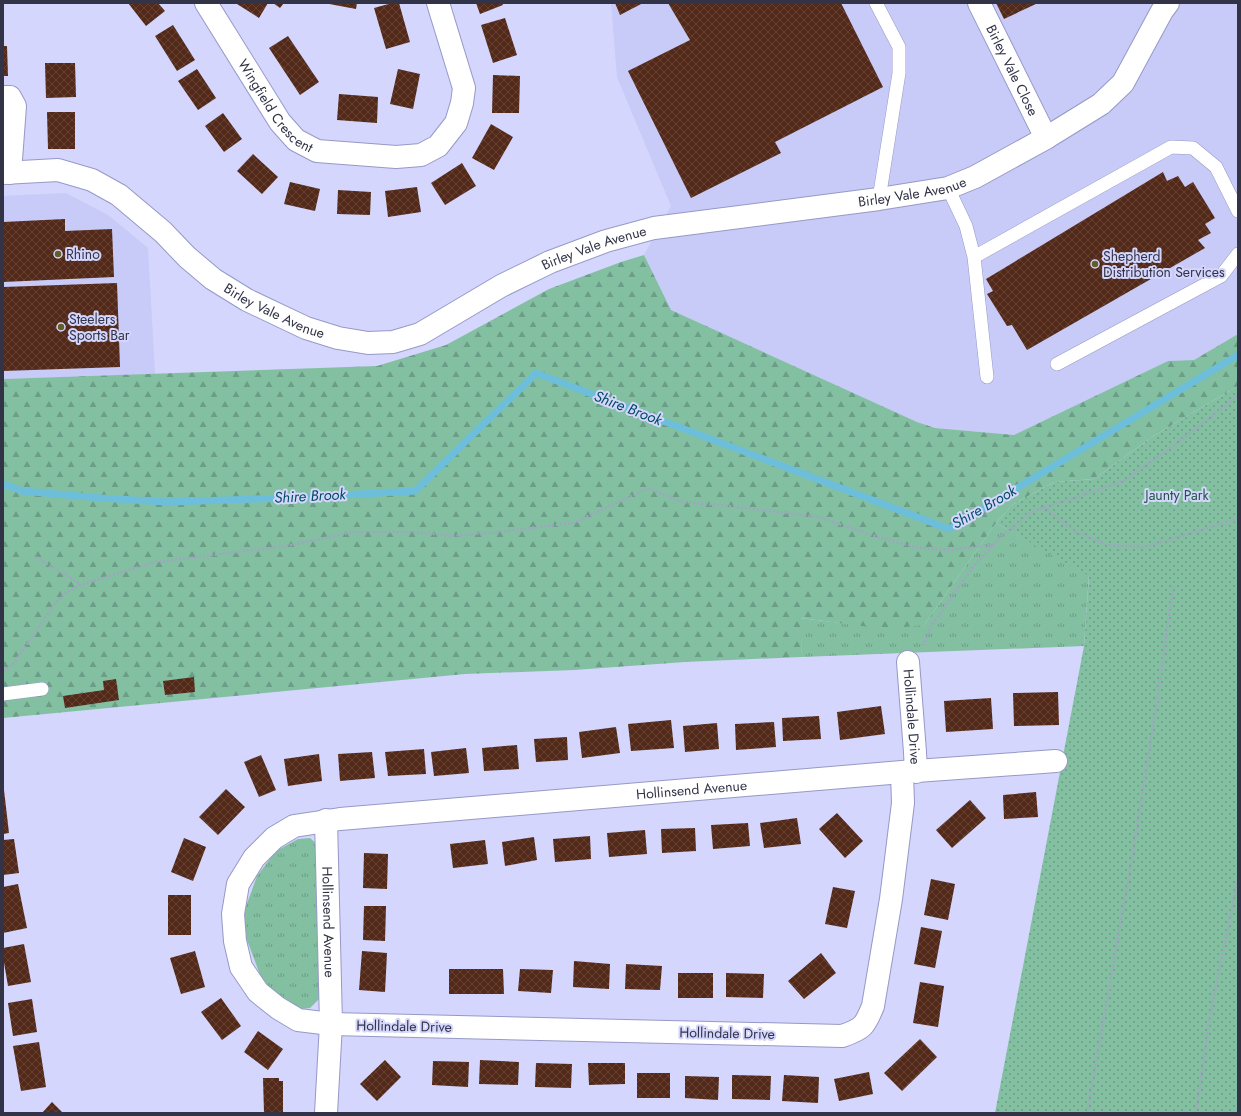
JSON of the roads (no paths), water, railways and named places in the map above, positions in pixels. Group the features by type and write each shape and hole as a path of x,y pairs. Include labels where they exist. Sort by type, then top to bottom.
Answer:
{"street":[{"name":"Wingfield Crescent","path":"206,3 280,122 296,140 317,151 396,157 421,154 438,146 456,123 462,104 464,88 438,3"},
{"name":"Birley Vale Close","path":"979,3 1046,138"},
{"name":"Birley Vale Avenue","path":"3,97 10,97 15,106 7,173 58,170 92,180 119,195 163,232 187,258 213,279 247,300 306,328 338,338 368,343 393,342 420,334 508,283 550,262 606,240 654,228 879,199 948,188 975,177 1046,138 1101,104 1123,83 1162,11 1168,3"},
{"name":"Hollindale Drive","path":"331,1024 842,1036 858,1031 867,1020 873,1006 891,899 909,772 915,752 915,655"},
{"name":"Hollinsend Avenue","path":"331,1024 298,1020 278,1008 258,992 241,967 235,941 233,914 238,884 254,858 274,838 294,826 326,820 1056,761"},
{"name":"Hollinsend Avenue","path":"326,820 331,1024 326,1113"}],"lane":[{"path":"876,3 899,47 899,73 879,199"},
{"path":"974,257 1171,147 1193,148 1216,167 1238,211"},
{"path":"948,188 966,226 974,257 987,377"},
{"path":"1057,364 1221,276 1238,254"},
{"path":"3,694 42,690"}],"waterway":[{"name":"Shire Brook","path":"3,484 22,491 167,502 286,498 415,491 536,373 949,529 1238,355"}],"place":[{"name":"Rhino","path":"58,254"},
{"name":"Shepherd Distribution Services","path":"1095,264"},
{"name":"Steelers Sports Bar","path":"61,327"}],"park label":[{"name":"Jaunty Park","path":"1177,495"}]}
